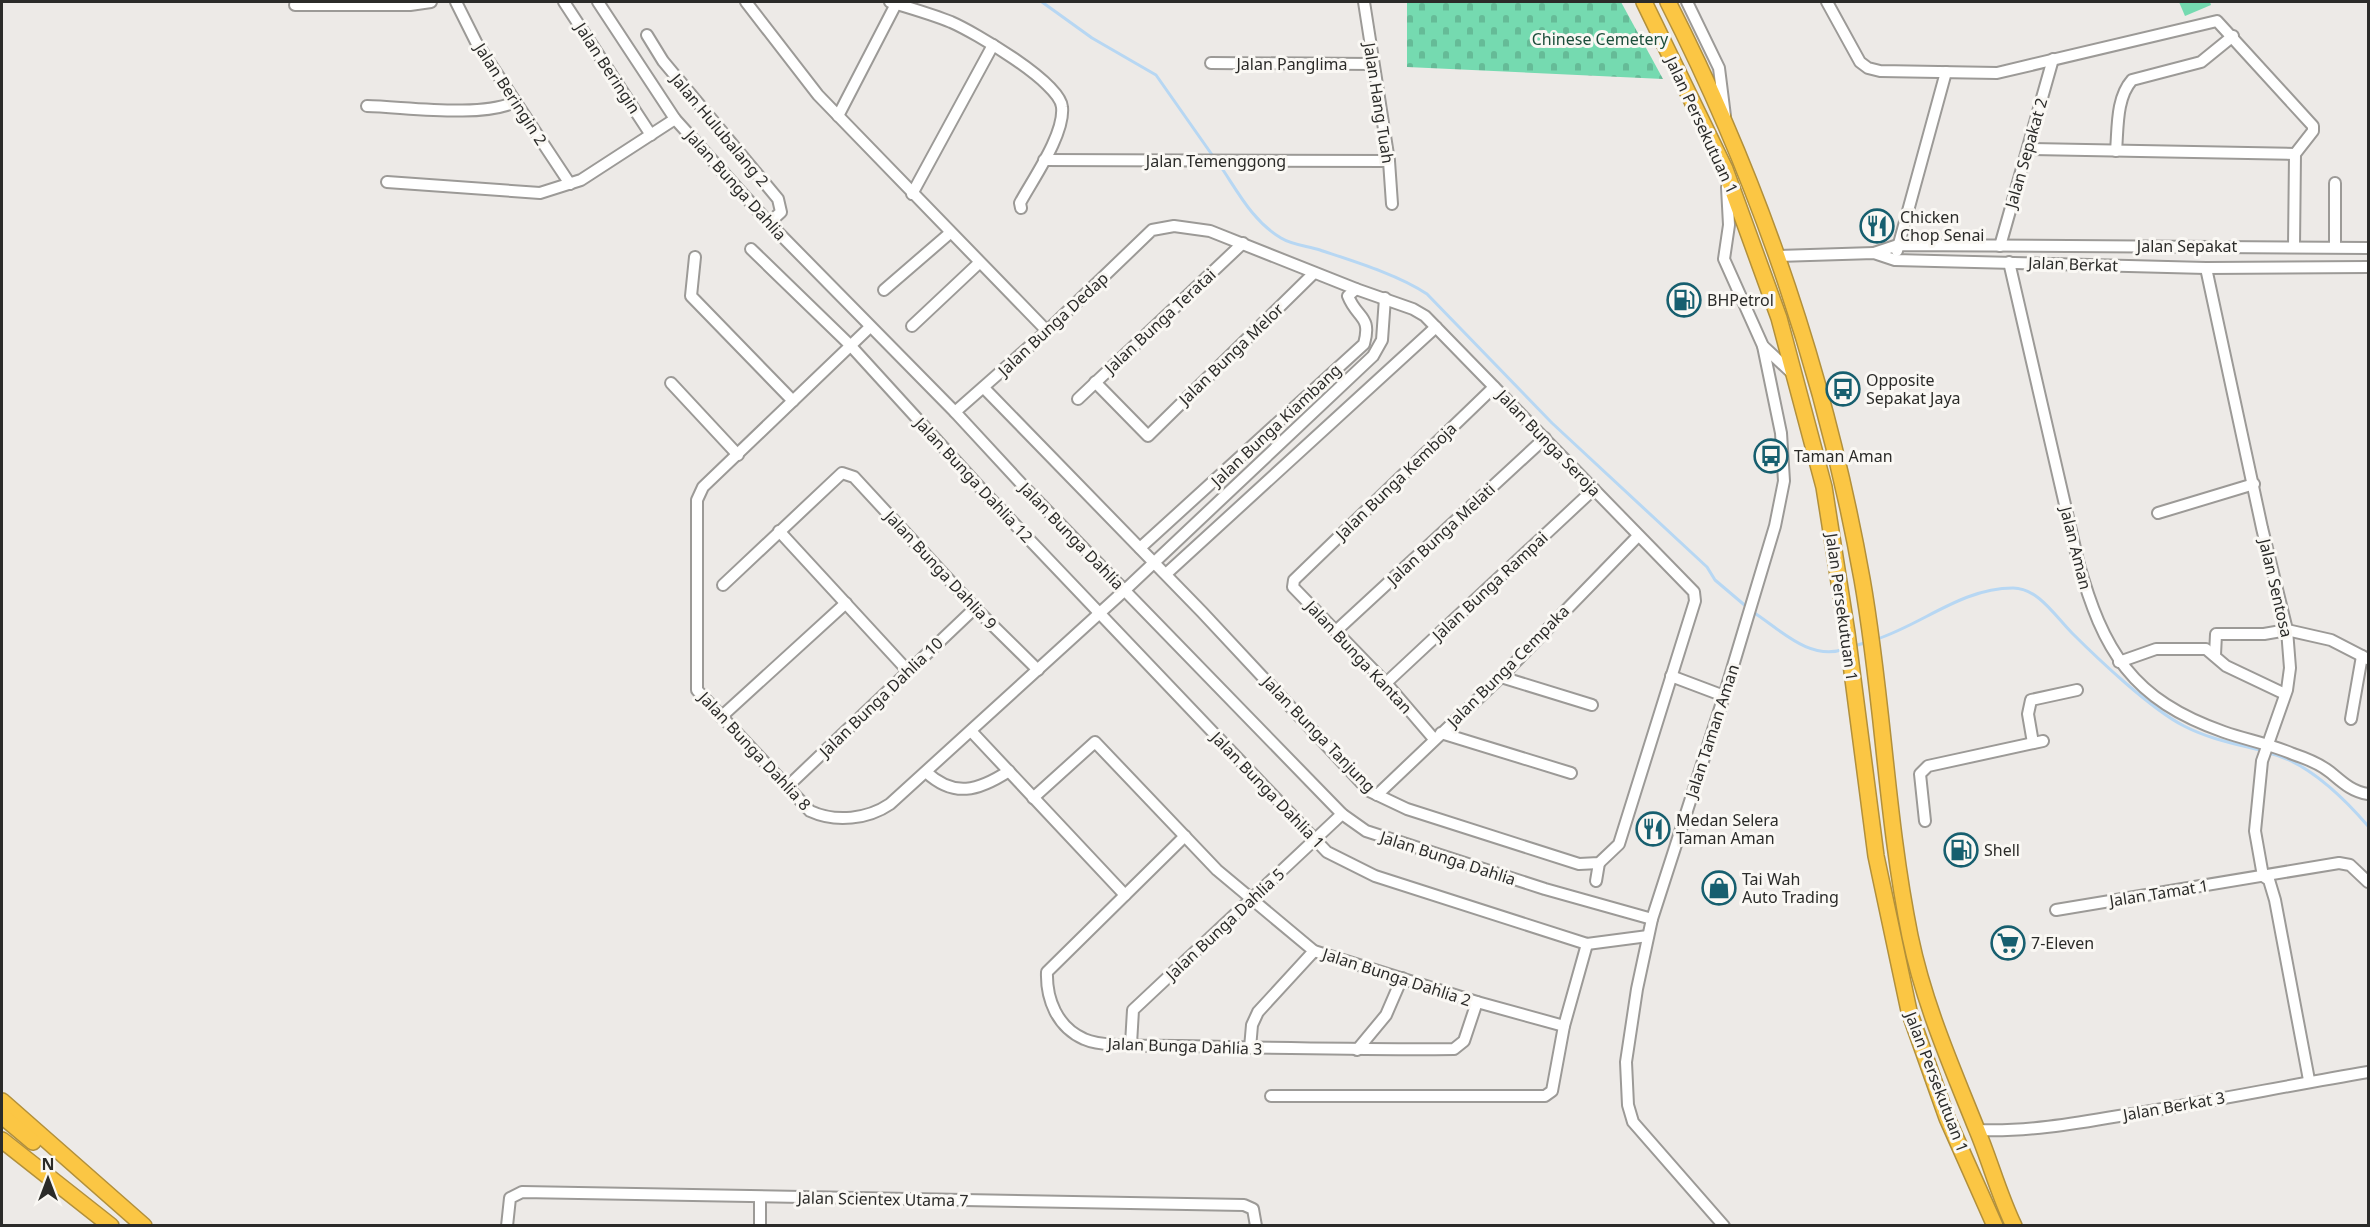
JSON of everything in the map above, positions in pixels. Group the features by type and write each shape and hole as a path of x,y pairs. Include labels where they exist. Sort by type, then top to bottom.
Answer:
{"highway":[{"name":"Jalan Persekutuan 1","path":"1644,2 1725,169 1779,318 1824,487 1852,666 1876,856 1909,1011 1947,1118 1995,1226"},
{"name":"Jalan Persekutuan 1","path":"1668,2 1698,61 1754,188 1778,256 1837,463 1862,578 1889,805 1910,935 1929,1011 1978,1130 2014,1226"},
{"path":"2,1101 143,1226"},
{"path":"2,1116 143,1226"},
{"path":"2,1140 111,1226"}],"street":[{"path":"295,5 410,5 430,2"},
{"name":"Jalan Beringin 2","path":"456,2 476,42 570,184"},
{"name":"Jalan Beringin","path":"564,2 651,135"},
{"name":"Jalan Bunga Dahlia","path":"598,2 675,118 770,223 1342,814 1366,831 1545,889 1652,919"},
{"path":"746,2 838,116 1047,331"},
{"name":"Jalan Hang Tuah","path":"1364,2 1389,161 1392,204"},
{"path":"1687,2 1719,68 1723,87 1725,123"},
{"path":"1827,2 1856,56 1868,68 1880,71 1997,73 2212,20 2222,23 2313,126 2313,131 2295,154 2294,246"},
{"path":"838,116 893,3 951,22 993,45 1047,84 1060,98 1062,107 1060,125 1020,203 1021,208"},
{"name":"Jalan Hulubalang 2","path":"647,35 663,61 778,199 781,212 770,223"},
{"path":"2116,151 2120,109 2127,86 2132,80 2201,62 2233,36"},
{"path":"912,194 993,45"},
{"name":"Jalan Sepakat 2","path":"2000,246 2053,59"},
{"name":"Jalan Panglima","path":"1211,63 1373,64"},
{"path":"1894,260 1946,72"},
{"path":"367,106 482,110 502,108 515,102"},
{"path":"387,182 540,193 581,180 675,118"},
{"path":"2028,149 2295,154"},
{"name":"Jalan Temenggong","path":"1044,160 1389,161"},
{"path":"1725,169 1729,208 1724,259 1763,346 1793,374"},
{"path":"2335,183 2335,247"},
{"name":"Jalan Bunga Seroja","path":"1150,233 1174,226 1210,231 1314,273 1413,309 1436,327 1694,592 1695,601 1619,844 1599,863"},
{"path":"884,290 950,233"},
{"name":"Jalan Bunga Dedap","path":"955,412 1047,331 1150,233"},
{"name":"Jalan Bunga Teratai","path":"1078,399 1243,243"},
{"name":"Jalan Sepakat","path":"1874,253 1898,245 2368,248"},
{"name":"Jalan Bunga Dahlia 12","path":"751,249 850,345 1100,613"},
{"name":"Jalan Berkat","path":"1778,256 1874,253 1894,260 2206,268 2368,267"},
{"path":"695,257 691,296 793,401"},
{"name":"Jalan Aman","path":"2009,262 2078,561 2088,597 2120,662 2143,687 2186,717 2226,733 2267,742 2313,763 2360,793 2368,794"},
{"path":"912,326 979,263"},
{"name":"Jalan Sentosa","path":"2206,268 2262,528 2287,630 2290,668 2285,694 2262,761 2255,831 2262,876 2269,880 2275,900 2309,1080"},
{"name":"Jalan Bunga Melor","path":"1095,382 1148,436 1314,273"},
{"name":"Jalan Bunga Kiambang","path":"1140,549 1364,344 1368,330 1366,320 1352,305 1348,296 1356,289"},
{"name":"Jalan Bunga Dahlia 8","path":"870,327 703,487 697,500 697,690 810,811 818,815 855,818 876,813 926,772 1155,563 1373,356 1382,340 1385,298"},
{"path":"1166,574 1436,327"},
{"name":"Jalan Taman Aman","path":"1724,1226 1644,1137 1634,1122 1628,1105 1626,1062 1637,988 1652,919 1724,696 1775,526 1784,481 1781,433 1763,346"},
{"path":"671,383 738,455"},
{"name":"Jalan Bunga Kemboja","path":"1298,574 1494,387"},
{"name":"Jalan Bunga Tanjung","path":"984,388 1166,574 1369,791 1407,809 1580,864 1599,863"},
{"name":"Jalan Bunga Melati","path":"1337,630 1545,438"},
{"name":"Jalan Bunga Dahlia 9","path":"779,531 842,473 854,477 975,608 1038,670"},
{"path":"2158,513 2254,484"},
{"name":"Jalan Bunga Rampai","path":"1386,683 1594,489"},
{"path":"723,585 779,531 908,671"},
{"name":"Jalan Bunga Cempaka","path":"1377,795 1501,677 1638,536"},
{"name":"Jalan Bunga Kantan","path":"1298,574 1293,587 1438,736"},
{"path":"721,717 846,603"},
{"name":"Jalan Bunga Dahlia 10","path":"788,787 975,608"},
{"name":"Jalan Bunga Dahlia 1","path":"1100,613 1314,841 1340,860 1375,876 1587,944 1648,936"},
{"path":"2215,655 2216,634 2264,634 2287,630 2331,640 2365,657 2351,719"},
{"path":"2120,662 2156,649 2206,649 2226,666 2285,694"},
{"path":"1671,676 1724,696"},
{"path":"1501,677 1592,705"},
{"path":"1925,822 1920,774 1923,770 1928,766 2038,742 2028,714 2031,700 2077,690"},
{"path":"971,731 1125,895"},
{"path":"1438,736 1571,773"},
{"name":"Jalan Bunga Dahlia 2","path":"1033,798 1095,742 1249,899 1314,951 1477,1002 1564,1026"},
{"path":"926,772 947,788 966,790 996,779 1008,771"},
{"name":"Jalan Bunga Dahlia 5","path":"1131,1044 1133,1010 1342,814"},
{"name":"Jalan Bunga Dahlia 3","path":"1185,836 1047,972 1046,991 1054,1011 1071,1032 1095,1043 1357,1050 1454,1049 1464,1041 1477,1002"},
{"path":"1596,881 1599,863"},
{"name":"Jalan Tamat 1","path":"2056,910 2339,863 2350,865 2368,882"},
{"path":"1272,1096 1545,1096 1552,1091 1564,1026 1587,944"},
{"path":"1250,1047 1254,1018 1258,1012 1314,951"},
{"path":"1357,1050 1386,1015 1402,978"},
{"name":"Jalan Berkat 3","path":"1978,1130 1996,1131 2087,1121 2309,1080 2368,1072"},
{"name":"Jalan Scientex Utama 7","path":"507,1226 510,1198 522,1192 1245,1205 1253,1209 1257,1226"},
{"path":"760,1197 760,1226"}],"green space":[{"name":"Chinese Cemetery","path":"1407,2 1621,2 1663,79 1407,67"},
{"path":"2179,2 2210,2 2211,5 2185,16"}],"waterway":[{"path":"1042,2 1092,38 1156,75 1215,159"},
{"path":"1219,164 1253,214 1281,238 1375,269 1427,294 1552,423 1707,567 1715,580 1748,608"},
{"path":"1877,639 1977,594 1994,590 2022,589 2038,598 2111,670 2156,708 2184,726 2203,734 2263,751"},
{"path":"1753,612 1785,635 1807,647 1832,652 1845,649"},
{"path":"1854,646 1868,642"},
{"path":"2269,753 2311,772 2336,793 2368,826"}],"place":[{"name":"Chicken Chop Senai","path":"1877,226"},
{"name":"BHPetrol","path":"1684,300"},
{"name":"Opposite Sepakat Jaya","path":"1843,389"},
{"name":"Taman Aman","path":"1771,456"},
{"name":"Medan Selera Taman Aman","path":"1653,829"},
{"name":"Shell","path":"1961,850"},
{"name":"Tai Wah Auto Trading","path":"1719,888"},
{"name":"7-Eleven","path":"2008,943"}]}
